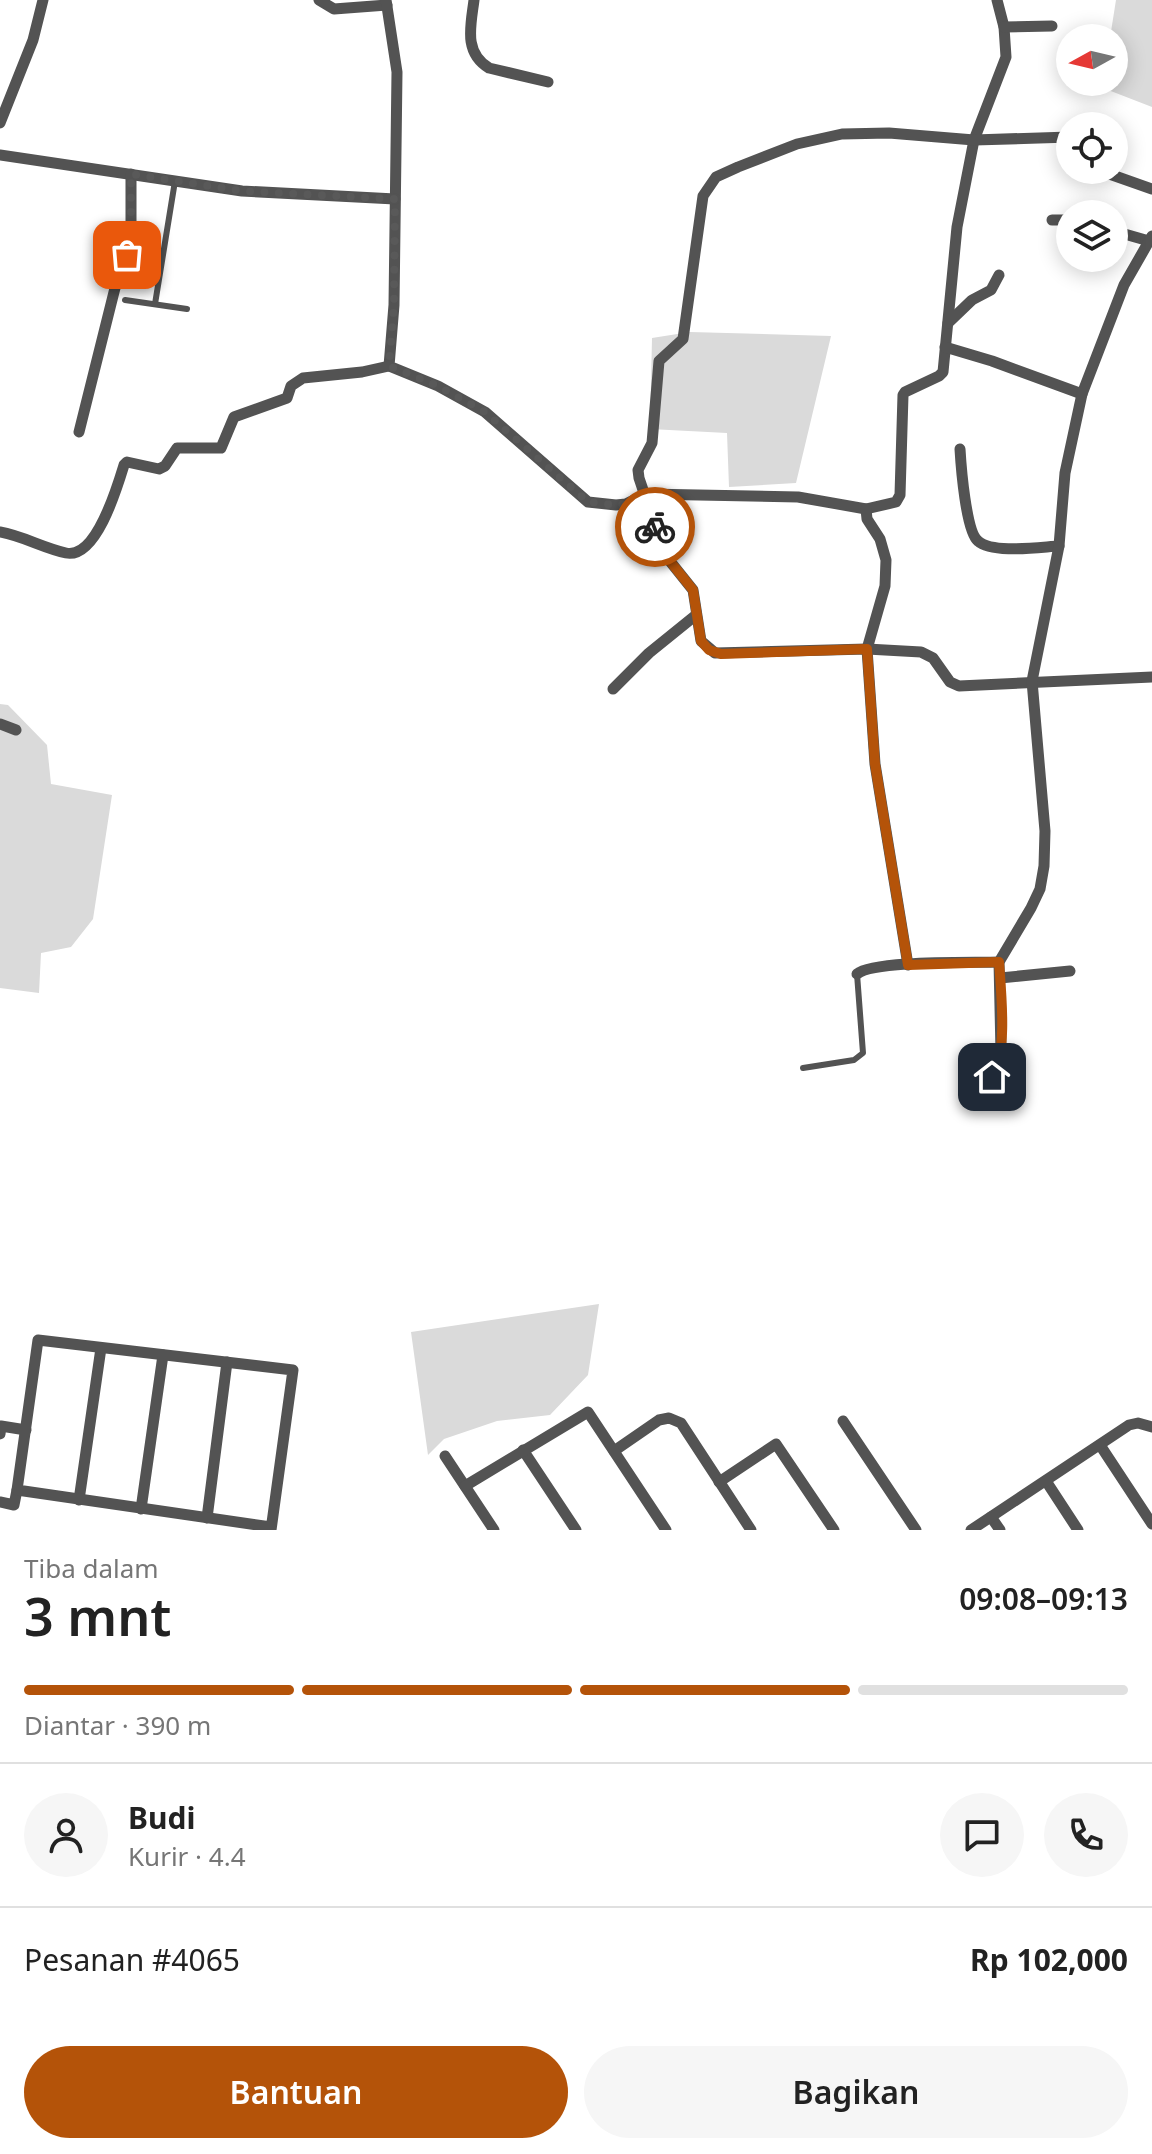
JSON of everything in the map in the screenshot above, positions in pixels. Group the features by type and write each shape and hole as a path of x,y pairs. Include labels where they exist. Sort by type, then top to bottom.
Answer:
{"street":[{"path":"0,123 33,40 43,0"},
{"path":"319,0 334,9 387,3 397,72 394,305 389,366"},
{"path":"474,0 470,32 473,51 481,63 489,68 548,82"},
{"path":"0,532 31,539 64,553 76,553 84,549 107,511 127,462 159,469 165,466 177,448 221,448 234,417 287,398 291,386 303,378 389,366 438,386 485,412 588,502 626,504 646,494 798,497 866,509 896,502 900,495 903,395 940,376 943,370 957,227 974,140 1006,57 1004,27 997,0"},
{"path":"1004,27 1052,26"},
{"path":"1056,137 974,140 889,133 842,134 797,144 716,177 703,196 683,339 659,361 652,443 638,470 665,555 693,590 704,645 721,654 867,649 926,653 953,685 1152,677"},
{"path":"0,155 254,192 395,199"},
{"path":"79,432 115,288 127,255 131,224 131,174"},
{"path":"1128,181 1152,189"},
{"path":"992,1077 998,1070 1001,1052 999,962 1040,889 1044,866 1045,831 1032,681 1059,546 1065,473 1082,394 1124,285 1150,239 1128,234"},
{"path":"948,323 972,300 991,290 999,275"},
{"path":"945,347 1082,394"},
{"path":"960,449 966,506 974,538 981,544 1003,548 1059,546"},
{"path":"866,509 867,519 880,539 886,560 885,586 867,649 875,764 908,965"},
{"path":"613,689 649,653 696,615"},
{"path":"0,724 16,730"},
{"path":"857,974 868,968 999,962"},
{"path":"1000,978 1070,971"},
{"path":"0,1502 14,1505 38,1340 293,1370 271,1528 17,1490"},
{"path":"79,1500 101,1348"},
{"path":"141,1509 163,1355"},
{"path":"207,1518 227,1362"},
{"path":"465,1486 588,1412 666,1530"},
{"path":"614,1451 659,1420 669,1418 681,1423 751,1530"},
{"path":"843,1421 916,1530"},
{"path":"971,1530 1129,1425 1138,1423 1152,1427"},
{"path":"0,1434 1,1426 26,1430"},
{"path":"719,1482 776,1444 834,1530"},
{"path":"1100,1445 1152,1524"},
{"path":"523,1450 576,1530"},
{"path":"445,1456 494,1530"},
{"path":"1046,1481 1078,1530"},
{"path":"991,1517 1000,1530"}],"lane":[{"path":"155,304 175,181"},
{"path":"125,300 187,309"},
{"path":"803,1068 854,1060 863,1053 857,974"}],"shaded area":[{"path":"1116,0 1152,0 1152,107 1124,96 1128,96 1128,24 1112,24"},
{"path":"690,332 831,336 796,483 729,487 727,433 650,429 652,338"},
{"path":"0,704 8,705 47,745 51,784 112,795 93,919 71,947 41,953 39,993 0,988"},
{"path":"599,1304 588,1375 550,1415 497,1421 444,1439 428,1455 411,1332"}],"way so far":[{"path":"127,255 131,224 131,174 242,191 395,199 394,305 389,366 438,386 485,412 588,502 626,504 646,494 655,527"}],"route":[{"path":"655,527 665,555 693,590 701,641 709,650 721,654 761,654 867,649 875,764 908,965 999,962 1001,1052 998,1070 992,1077"}]}
